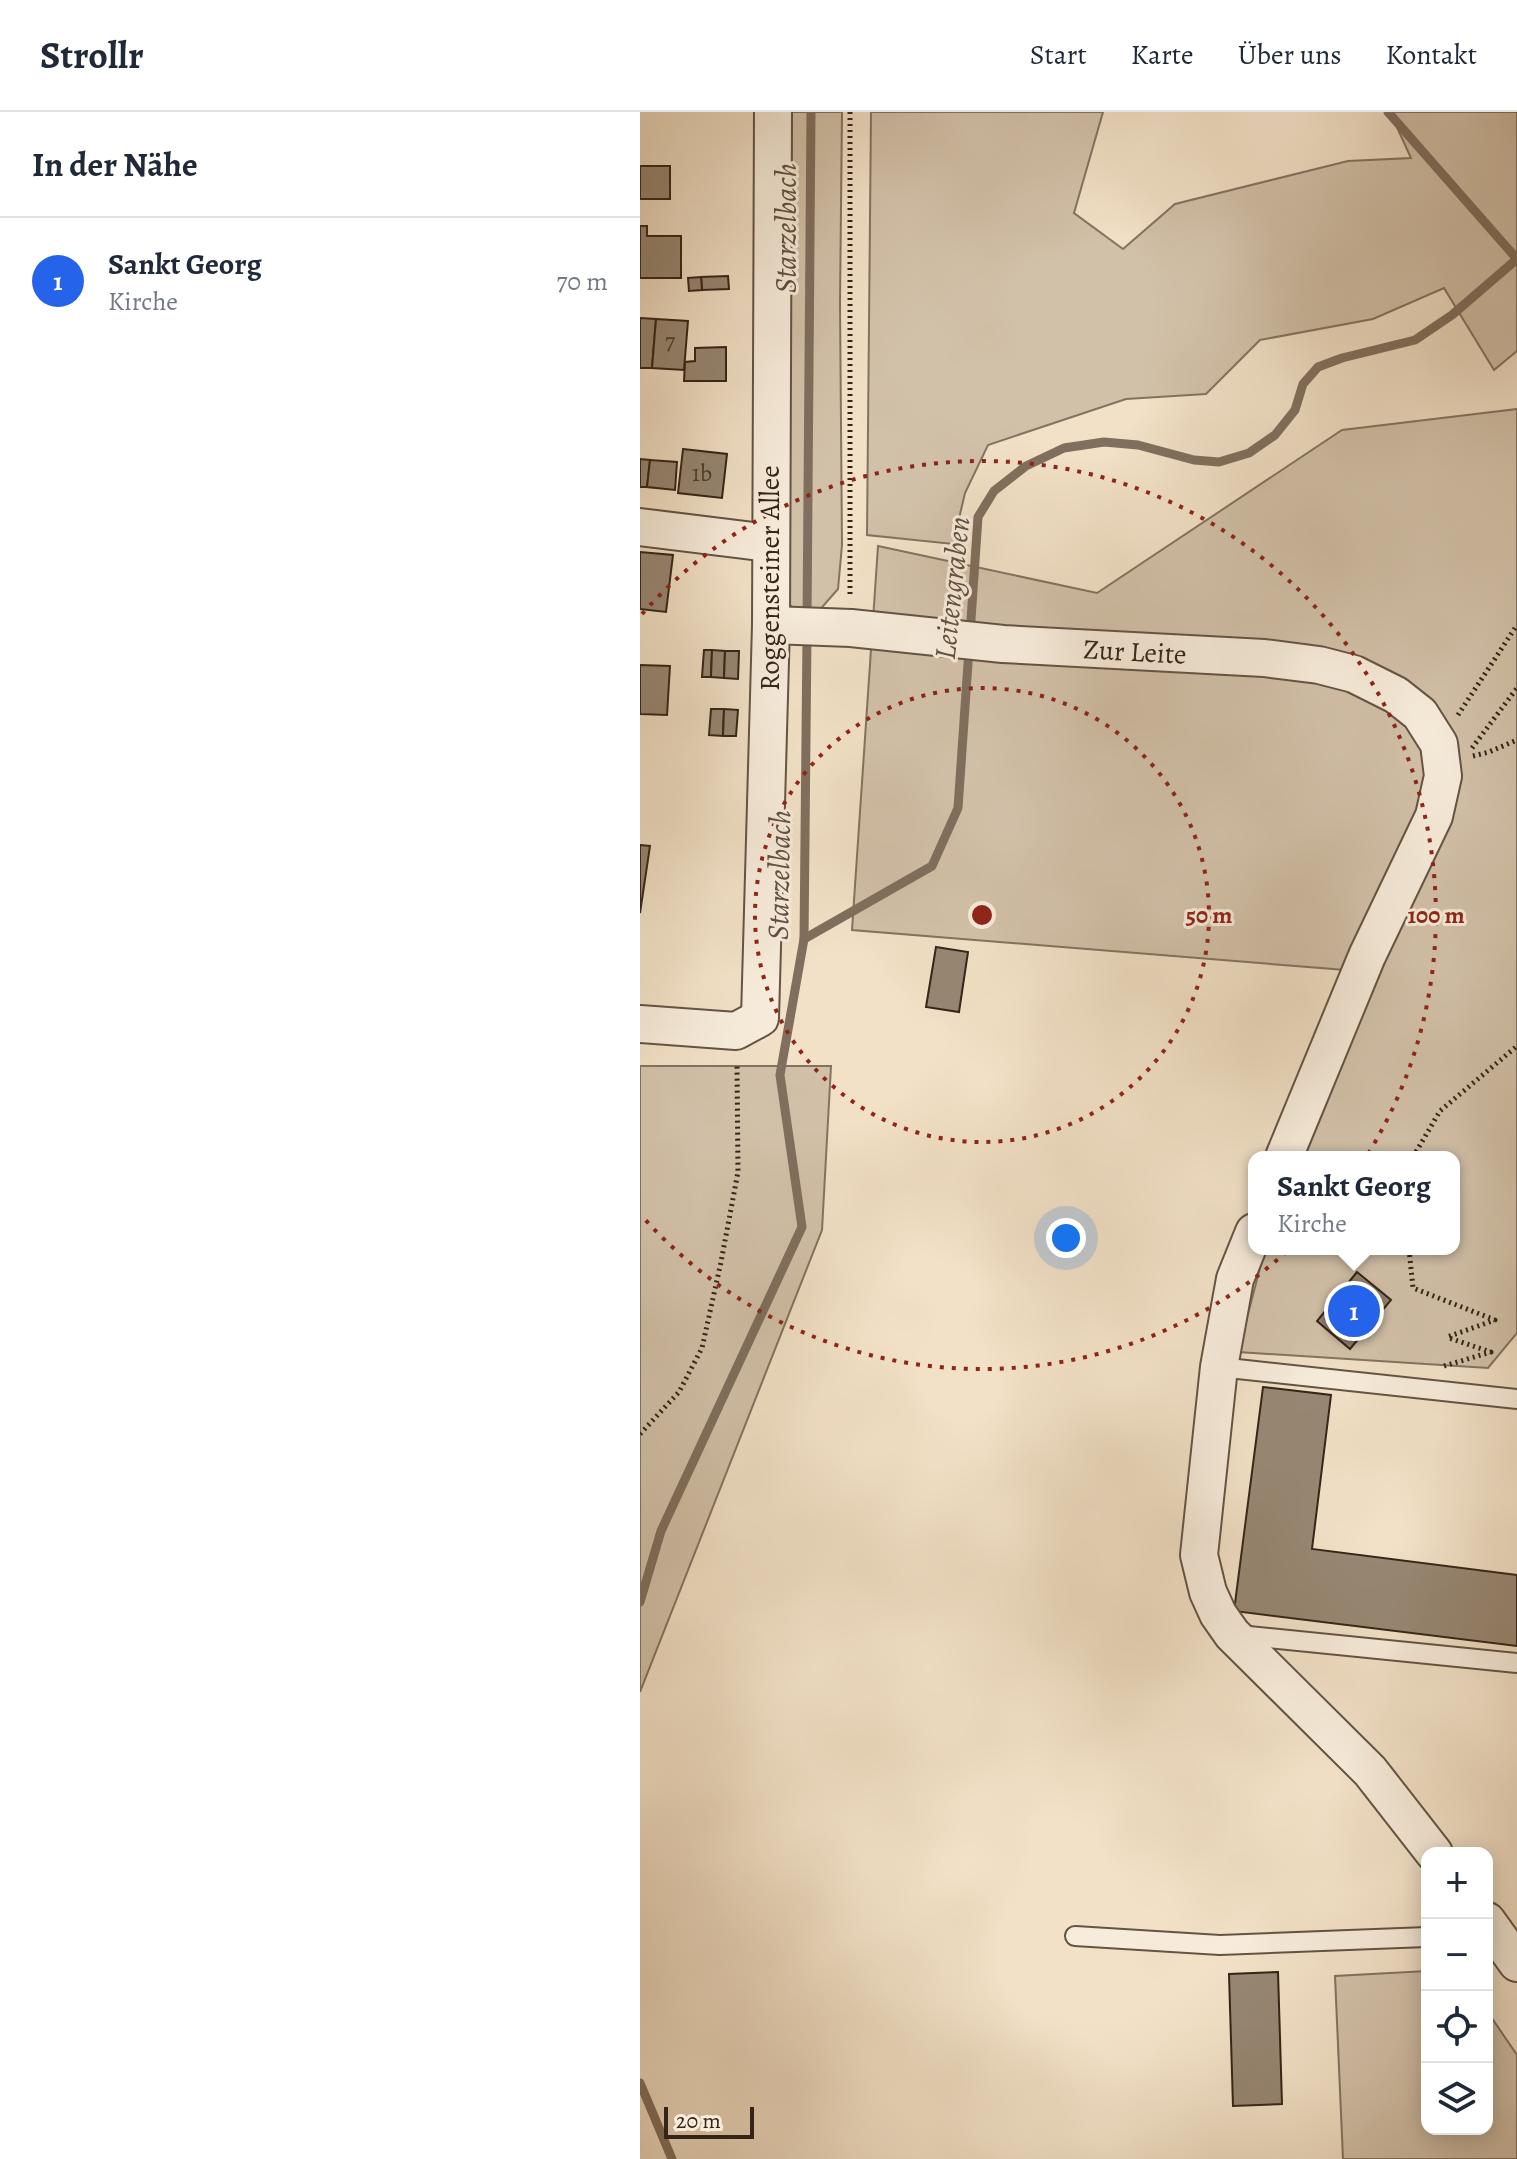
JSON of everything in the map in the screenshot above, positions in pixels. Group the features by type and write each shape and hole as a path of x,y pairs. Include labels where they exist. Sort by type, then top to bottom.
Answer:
{"street":[{"name":"Roggensteiner Allee","path":"736,1031 760,1018 779,625 769,543 773,112"},
{"path":"640,527 769,543"},
{"name":"Zur Leite","path":"779,625 1003,644 1264,658 1319,665 1354,674 1396,695 1420,714 1450,759"},
{"path":"1286,1151 1367,956 1434,816 1450,759"},
{"path":"640,1024 736,1031"},
{"path":"1248,1247 1235,1279 1219,1367 1199,1555 1208,1592 1232,1634 1370,1771 1429,1847"}],"lane":[{"path":"1219,1367 1517,1399"},
{"path":"1232,1634 1517,1663"},
{"path":"1075,1936 1220,1945 1421,1937"}],"path":[{"path":"839,628 850,112"},
{"path":"1450,759 1517,625"},
{"path":"1450,759 1517,688"},
{"path":"1450,759 1489,752 1517,740"},
{"path":"640,1434 679,1392 702,1348 738,1172 736,1031"},
{"path":"1417,1151 1440,1111 1517,1046"},
{"path":"1386,1385 1491,1352 1447,1337 1495,1320 1413,1288 1410,1255"}],"shaded area":[{"path":"792,112 842,112 842,545 838,589 817,613 794,610 786,599"},
{"path":"871,112 1103,112 1074,213 1123,249 1175,204 1348,161 1411,158 1390,112 1517,112 1517,351 1494,370 1444,288 1373,319 1260,340 1206,394 1126,399 988,445 965,493 953,544 867,535"},
{"path":"1517,409 1517,1333 1488,1368 1238,1352 1263,1255 1460,1255 1460,1151 1294,1151 1370,972 852,930 878,546 1097,593 1342,430"},
{"path":"640,1066 831,1066 822,1230 640,1692"},
{"path":"1421,1971 1421,2135 1493,2135 1493,2020 1517,2055 1517,2159 1343,2159 1335,1976"}],"building":[{"path":"640,166 670,166 670,199 640,199"},
{"path":"640,226 647,226 647,236 681,236 681,278 640,278"},
{"path":"728,276 729,289 702,290 701,277"},
{"path":"701,277 702,290 689,291 688,278"},
{"path":"640,318 656,319 652,368 640,368"},
{"path":"656,319 688,321 684,370 652,368"},
{"path":"726,347 726,381 684,381 685,362 695,361 695,348"},
{"path":"683,449 727,454 722,498 678,493"},
{"path":"640,459 650,460 647,487 640,487"},
{"path":"650,460 677,462 675,490 647,487"},
{"path":"640,552 673,555 666,612 640,609"},
{"path":"704,650 712,650 711,677 702,677"},
{"path":"712,650 725,651 724,678 711,677"},
{"path":"725,651 739,651 738,679 724,678"},
{"path":"640,665 670,666 667,715 640,714"},
{"path":"711,709 724,709 723,736 709,735"},
{"path":"724,709 738,710 736,736 723,736"},
{"path":"640,845 650,846 640,913"},
{"path":"936,947 968,952 959,1012 926,1007"},
{"path":"1357,1272 1391,1300 1350,1349 1317,1321"},
{"path":"1263,1387 1331,1395 1312,1549 1517,1575 1517,1646 1234,1611"},
{"path":"1278,1972 1282,2104 1233,2106 1229,1974"}],"waterway":[{"name":"Starzelbach","path":"807,621 811,112"},
{"path":"1388,112 1517,259"},
{"name":"Leitengraben","path":"970,634 978,517 994,491 1026,466 1064,448 1104,442 1138,445 1194,460 1219,462 1249,453 1275,435 1295,410 1303,384 1318,367 1415,340 1452,315 1517,259"},
{"name":"Starzelbach","path":"640,1602 661,1531 802,1227 780,1075 804,939 807,635"},
{"name":"Leitengraben","path":"804,939 932,866 958,808 969,649"},
{"name":"Starzelbach","path":"640,2083 672,2159"}],"place":[{"name":"Sankt Georg","path":"1354,1311"}]}
